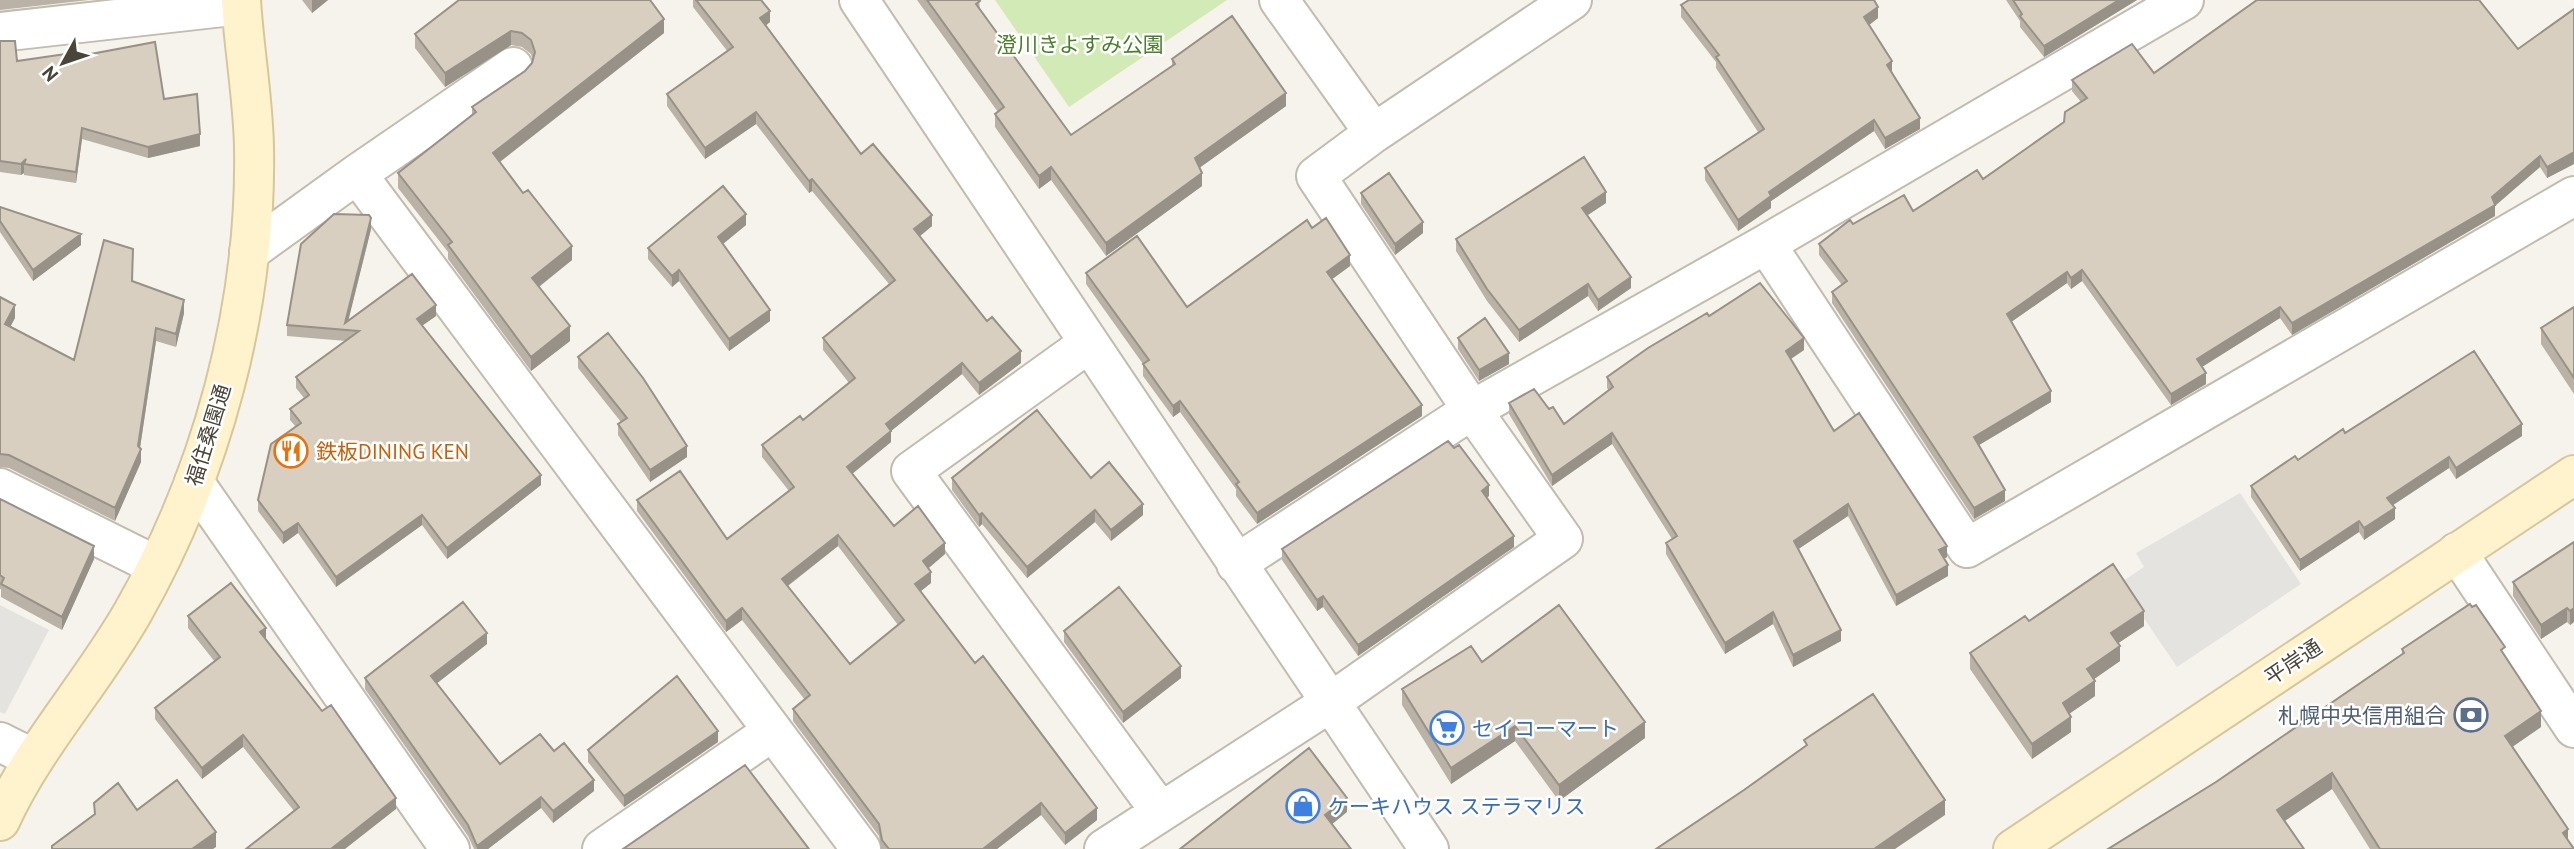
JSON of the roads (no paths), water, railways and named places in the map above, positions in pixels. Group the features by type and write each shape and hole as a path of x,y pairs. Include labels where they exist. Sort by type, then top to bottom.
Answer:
{"street":[{"path":"859,0 1429,849"},
{"path":"1279,0 1374,133"},
{"path":"1104,849 1331,702 1563,539 1472,410 1317,176 1374,133 1572,0"},
{"path":"1236,564 1472,410 1766,244 2184,0"},
{"path":"0,32 241,3"},
{"name":"福住桑園通","path":"0,821 34,759 102,663 158,566 194,482 225,383 249,252 254,147 241,3"},
{"path":"249,252 513,66"},
{"path":"357,174 861,849"},
{"path":"1766,244 1966,548 2574,196"},
{"path":"1088,343 911,471 1160,811"},
{"name":"平岸通","path":"2013,849 2574,475"},
{"path":"194,482 450,849"},
{"path":"0,488 158,566"},
{"path":"2457,552 2574,728"},
{"path":"602,849 773,731"},
{"path":"0,742 34,759"}],"place":[{"name":"鉄板DINING KEN","path":"291,451"},
{"name":"札幌中央信用組合","path":"2471,715"},
{"name":"セイコーマート","path":"1447,728"},
{"name":"ケーキハウス ステラマリス","path":"1303,806"}],"park label":[{"name":"澄川きよすみ公園","path":"1080,44"}]}
